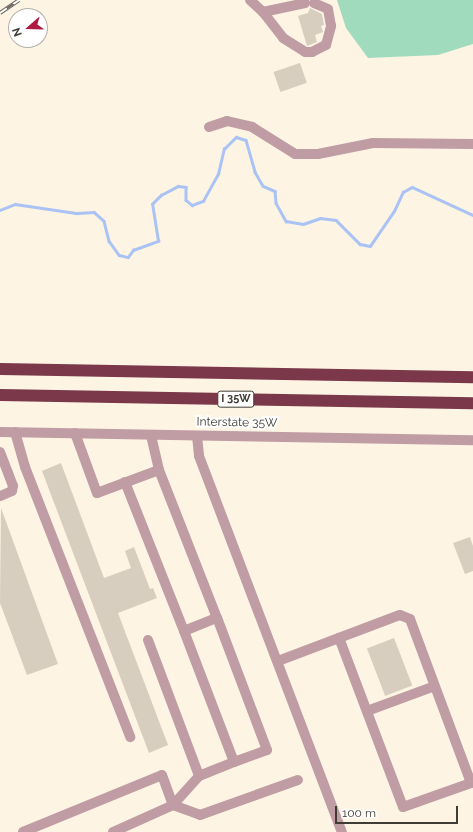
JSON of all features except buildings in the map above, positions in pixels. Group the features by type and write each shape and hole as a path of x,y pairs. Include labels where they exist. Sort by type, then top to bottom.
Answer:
{"highway":[{"name":"I 35W","path":"0,369 473,377"},
{"name":"I 35W","path":"0,395 473,403"}],"street":[{"path":"250,0 263,12 283,38 305,52 312,52 326,45 331,26 328,9 309,3 263,12"},
{"path":"209,128 227,120 252,127 295,154 318,154 373,143 473,144"},
{"name":"Interstate 35W","path":"0,432 473,440"},
{"path":"15,432 25,467 130,737"},
{"path":"76,433 97,492 159,470"},
{"path":"113,832 173,805 199,776 267,750 218,618 159,470 151,435"},
{"path":"197,436 199,456 342,832"},
{"path":"0,452 13,486 12,491 0,496"},
{"path":"125,482 234,762"},
{"path":"278,661 339,638 400,615 410,619 471,783 403,807 339,638"},
{"path":"184,631 218,618"},
{"path":"148,640 199,776"},
{"path":"367,711 435,686"},
{"path":"23,832 162,775 173,805 200,815 298,780"}],"green space":[{"path":"337,0 473,0 473,44 438,55 368,58 346,28"}],"waterway":[{"path":"0,210 15,204 77,213 94,212 104,221 109,241 119,255 128,257 133,250 158,241 152,204 161,195 178,186 186,187 186,200 192,205 203,201 218,174 224,149 236,137 246,140 255,172 263,186 275,191 276,203 286,221 303,224 320,218 336,220 360,244 370,246 394,211 403,192 412,187 473,215"}],"railway":[{"path":"0,13 19,0"}]}
